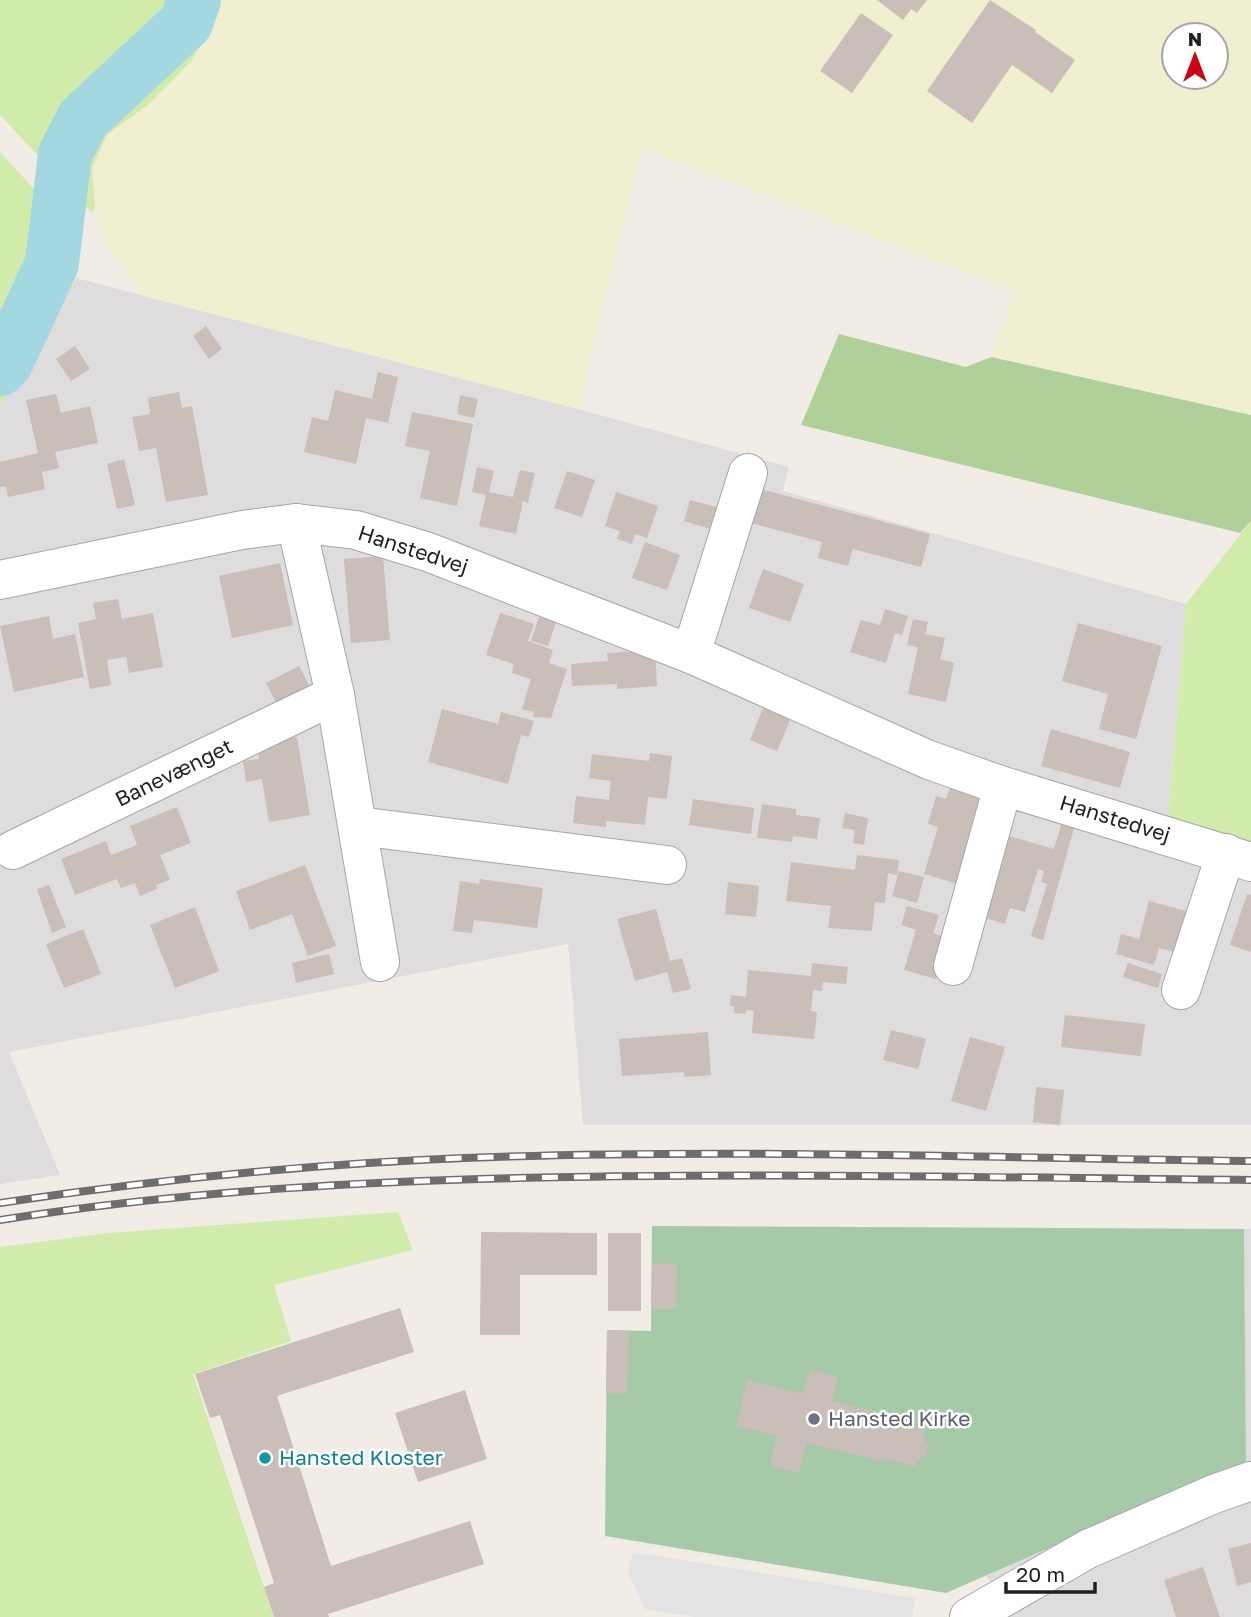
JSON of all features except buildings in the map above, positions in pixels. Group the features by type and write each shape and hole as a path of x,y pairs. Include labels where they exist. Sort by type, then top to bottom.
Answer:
{"street":[{"path":"691,654 748,473"},
{"path":"296,523 335,695 380,962"},
{"name":"Hanstedvej","path":"0,580 242,530 296,523 356,530 428,552 691,654 929,760 1003,786 1239,858 1181,990"},
{"name":"Banevænget","path":"13,850 335,695"},
{"path":"953,966 1003,786"},
{"path":"358,826 667,865"},
{"path":"969,1617 1088,1549 1214,1494 1251,1481"}],"shaded area":[{"path":"76,278 789,467 783,491 1186,604 1168,819 1251,846 1251,1125 583,1125 568,944 9,1052 60,1175 0,1184 0,405"},
{"path":"1244,1229 1251,1229 1251,1617 1010,1617 986,1575 1246,1462"},
{"path":"633,1552 915,1598 912,1617 695,1617 645,1609 628,1572"}],"green space":[{"path":"0,0 210,0 194,58 149,104 107,135 92,168 95,208 92,213 0,115"},
{"path":"210,0 1251,0 1251,415 991,357 1016,292 642,148 578,409 143,296 109,249 95,208 92,168 107,135 149,104 194,58"},
{"path":"0,152 43,199 76,278 0,405"},
{"path":"839,334 966,367 991,357 1251,415 1251,521 1240,533 801,425"},
{"path":"1251,521 1251,846 1168,820 1186,604"},
{"path":"398,1212 413,1250 274,1285 291,1341 193,1374 274,1617 0,1617 0,1247 108,1233"},
{"path":"652,1226 1244,1229 1246,1462 946,1593 605,1536 607,1330 651,1331"}],"waterway":[{"path":"0,369 7,361 52,263 65,154 83,119 186,23 194,0"}],"railway":[{"path":"0,1203 231,1174 464,1158 759,1154 1251,1161"},
{"path":"0,1220 213,1194 428,1181 741,1176 1251,1180"}],"place":[{"name":"Hansted Kirke","path":"814,1419"},
{"name":"Hansted Kloster","path":"265,1458"}]}
